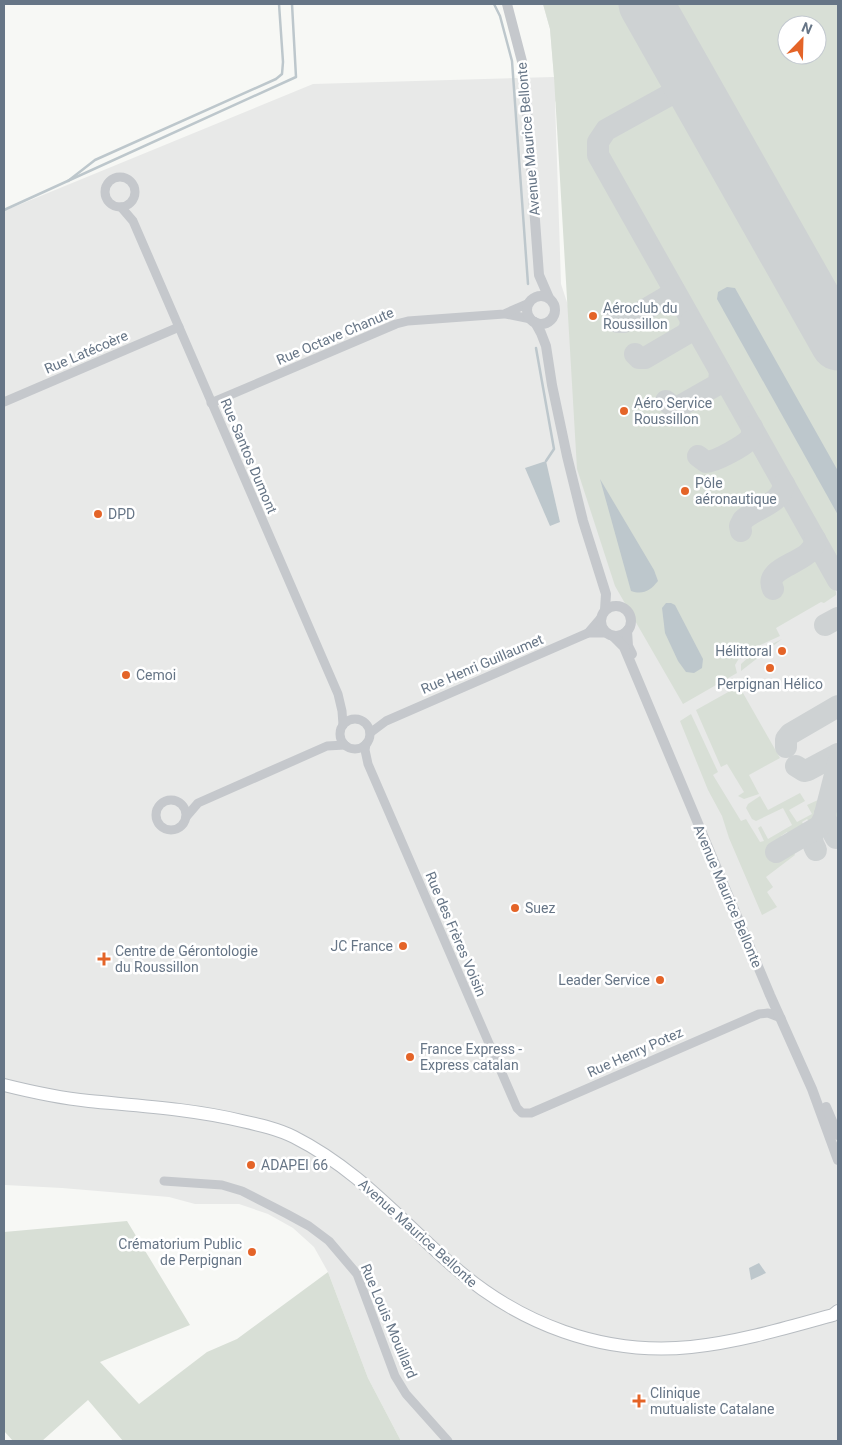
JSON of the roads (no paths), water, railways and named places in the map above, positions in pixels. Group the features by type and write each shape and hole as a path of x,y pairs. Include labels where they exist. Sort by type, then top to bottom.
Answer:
{"main road":[{"name":"Avenue Maurice Bellonte","path":"4,1085 86,1100 214,1114 259,1124 292,1136 328,1156 369,1186 453,1266 500,1301 530,1319 564,1333 597,1342 661,1350 726,1342 836,1314"}],"street":[{"name":"Avenue Maurice Bellonte","path":"507,4 524,69 538,275 542,287 549,298"},
{"path":"122,177 132,182 135,191 132,202 133,221 121,207 111,203 106,196 106,187 112,179 122,177"},
{"path":"121,207 132,202"},
{"name":"Rue Santos Dumont","path":"133,221 340,701 341,729"},
{"name":"Avenue Maurice Bellonte","path":"531,301 538,275"},
{"path":"546,346 550,321 555,311 554,303 549,298 541,296 531,301 527,312 541,333 546,346 567,456 583,521 606,594 601,627 610,634 621,635 627,631 631,624 630,617 625,609 618,606 606,594"},
{"name":"Rue Octave Chanute","path":"211,403 396,324 408,321 504,314 521,308 531,301"},
{"name":"Rue Octave Chanute","path":"504,314 533,321"},
{"path":"533,321 542,324 550,321"},
{"name":"Rue Latécoère","path":"4,402 178,327"},
{"path":"603,614 611,606 618,606"},
{"name":"Rue Henri Guillaumet","path":"588,633 603,614"},
{"name":"Avenue Maurice Bellonte","path":"627,631 628,646 838,1136"},
{"name":"Rue Henri Guillaumet","path":"370,733 386,720 588,633 610,634"},
{"name":"Avenue Maurice Bellonte","path":"610,634 624,647 770,995 812,1089 838,1160"},
{"name":"Rue Santos Dumont","path":"340,701 360,720"},
{"path":"198,803 182,825 175,829 170,830 162,826 157,819 157,810 164,802 172,800 181,803 198,803 327,746 362,747 366,744 370,733 360,720 349,720 327,746"},
{"name":"Rue Henri Guillaumet","path":"360,720 386,720"},
{"path":"341,729 342,742 349,747"},
{"name":"Rue des Frères Voisin","path":"366,744 365,750 368,764 517,1108 522,1113"},
{"name":"Rue des Frères Voisin","path":"349,747 359,753 368,764"},
{"path":"181,803 185,809 186,817"},
{"path":"759,1014 768,1002 770,995"},
{"path":"759,1014 768,1013 780,1018"},
{"name":"Rue Henry Potez","path":"522,1113 530,1113 759,1014"},
{"name":"Rue Louis Mouillard","path":"164,1182 222,1185 242,1192 294,1218 330,1241 357,1274 395,1376 406,1394 444,1440"}],"waterway":[{"path":"68,181 95,160 276,79 282,74 283,62 279,4"},
{"path":"4,210 296,77 292,4"},
{"path":"494,4 500,16 512,61 528,284"},
{"path":"536,348 554,449 546,461"}],"place":[{"name":"Aéroclub du Roussillon","path":"593,316"},
{"name":"Aéro Service Roussillon","path":"624,411"},
{"name":"Pôle aéronautique","path":"685,491"},
{"name":"DPD","path":"98,514"},
{"name":"Hélittoral","path":"782,651"},
{"name":"Perpignan Hélico","path":"770,668"},
{"name":"Cemoi","path":"126,675"},
{"name":"Suez","path":"515,908"},
{"name":"JC France","path":"403,946"},
{"name":"Centre de Gérontologie du Roussillon","path":"104,959"},
{"name":"Leader Service","path":"660,980"},
{"name":"France Express - Express catalan","path":"410,1057"},
{"name":"ADAPEI 66","path":"251,1165"},
{"name":"Crématorium Public de Perpignan","path":"252,1252"},
{"name":"Clinique mutualiste Catalane","path":"639,1401"}]}
